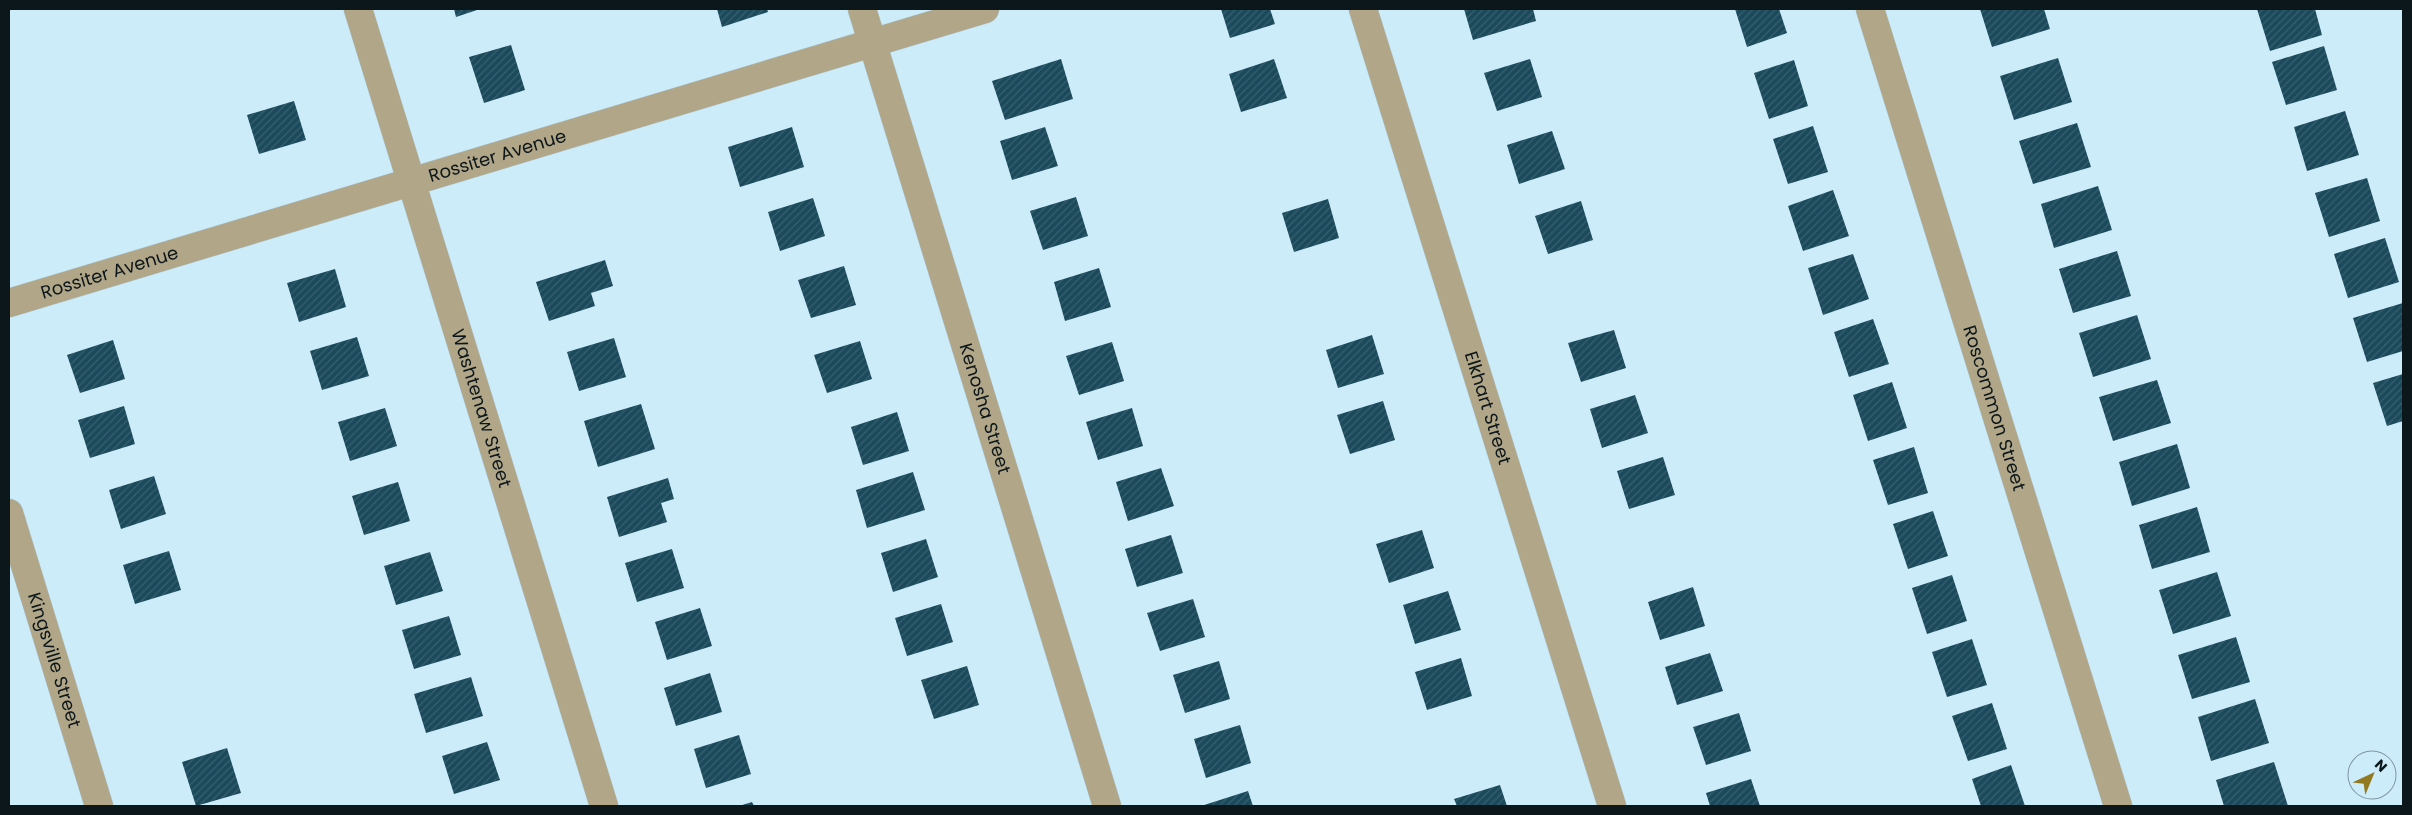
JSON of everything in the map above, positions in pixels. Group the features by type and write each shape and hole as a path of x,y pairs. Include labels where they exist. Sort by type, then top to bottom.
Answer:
{"street":[{"name":"Washtenaw Street","path":"358,9 604,806"},
{"name":"Kenosha Street","path":"862,9 1107,806"},
{"name":"Rossiter Avenue","path":"9,302 985,9"},
{"name":"Elkhart Street","path":"1363,9 1612,806"},
{"name":"Roscommon Street","path":"1870,9 2118,806"},
{"name":"Kingsville Street","path":"9,513 99,806"}],"building":[{"path":"454,9 480,9 456,17"},
{"path":"717,9 767,9 768,12 722,27"},
{"path":"1221,9 1270,9 1275,24 1230,38"},
{"path":"1464,9 1533,9 1536,21 1473,40"},
{"path":"1735,9 1779,9 1787,33 1747,47"},
{"path":"1980,9 2044,9 2050,29 1992,47"},
{"path":"2257,9 2315,9 2322,35 2270,51"},
{"path":"511,45 525,90 484,103 469,57"},
{"path":"2324,46 2337,90 2286,105 2272,62"},
{"path":"2058,58 2072,102 2014,120 2000,76"},
{"path":"1061,59 1073,99 1005,120 992,81"},
{"path":"1274,59 1287,98 1241,112 1229,74"},
{"path":"1530,59 1542,97 1497,111 1484,73"},
{"path":"1794,60 1808,106 1769,119 1754,73"},
{"path":"294,101 306,140 259,154 247,115"},
{"path":"2345,111 2359,155 2307,171 2294,127"},
{"path":"2077,123 2091,167 2033,184 2019,141"},
{"path":"1813,126 1828,172 1788,184 1773,139"},
{"path":"792,127 804,167 740,187 728,147"},
{"path":"1045,127 1058,166 1012,180 1000,141"},
{"path":"1552,131 1565,169 1519,184 1507,145"},
{"path":"2367,178 2380,221 2329,237 2315,193"},
{"path":"2098,186 2112,230 2054,248 2041,204"},
{"path":"1833,190 1849,236 1803,251 1788,206"},
{"path":"1076,197 1088,236 1043,250 1030,211"},
{"path":"813,198 825,236 780,251 768,212"},
{"path":"1328,199 1339,238 1294,252 1282,213"},
{"path":"1581,201 1593,240 1548,254 1535,216"},
{"path":"2385,238 2399,282 2348,298 2334,254"},
{"path":"2117,251 2131,296 2073,313 2059,269"},
{"path":"1853,254 1869,299 1823,315 1808,268"},
{"path":"605,260 613,286 591,293 595,306 549,321 536,282"},
{"path":"844,266 856,305 811,318 798,280"},
{"path":"1099,268 1111,307 1065,321 1054,282"},
{"path":"335,269 346,307 299,322 287,283"},
{"path":"2403,303 2403,351 2367,362 2353,318"},
{"path":"2137,315 2151,359 2093,377 2079,333"},
{"path":"1873,319 1889,364 1849,377 1834,332"},
{"path":"1614,330 1626,368 1581,382 1568,343"},
{"path":"1372,335 1384,374 1338,388 1326,350"},
{"path":"357,337 369,376 322,390 310,351"},
{"path":"614,338 626,377 579,391 567,352"},
{"path":"113,340 125,379 80,393 67,355"},
{"path":"860,341 872,379 827,393 814,355"},
{"path":"1112,342 1124,381 1079,395 1066,356"},
{"path":"2403,374 2403,421 2387,426 2373,383"},
{"path":"2157,380 2171,423 2113,441 2099,397"},
{"path":"1892,382 1907,428 1868,441 1853,395"},
{"path":"1635,395 1648,433 1602,448 1590,409"},
{"path":"1383,401 1395,440 1350,454 1337,415"},
{"path":"641,404 655,449 598,467 584,421"},
{"path":"124,406 135,444 90,458 78,420"},
{"path":"385,408 397,446 350,461 338,422"},
{"path":"1132,408 1143,446 1098,460 1086,422"},
{"path":"897,412 909,451 863,465 851,427"},
{"path":"2177,444 2190,488 2132,506 2119,462"},
{"path":"1914,447 1928,493 1888,505 1873,460"},
{"path":"1663,457 1675,495 1629,509 1617,471"},
{"path":"1161,468 1174,506 1128,521 1116,482"},
{"path":"913,472 925,510 867,528 856,490"},
{"path":"154,476 166,514 121,529 109,490"},
{"path":"668,478 674,499 661,503 667,522 619,537 607,497"},
{"path":"398,482 410,521 364,535 352,496"},
{"path":"2197,507 2210,552 2152,569 2139,525"},
{"path":"1933,511 1948,556 1908,569 1893,524"},
{"path":"1422,530 1434,568 1389,583 1376,544"},
{"path":"1171,535 1183,573 1137,587 1125,549"},
{"path":"926,539 938,577 893,592 881,553"},
{"path":"672,549 684,588 637,602 625,563"},
{"path":"169,551 181,590 135,604 123,565"},
{"path":"430,552 443,591 396,605 384,566"},
{"path":"2217,572 2231,616 2173,634 2159,590"},
{"path":"1952,575 1967,621 1927,634 1912,588"},
{"path":"1693,587 1705,626 1660,640 1648,602"},
{"path":"1448,591 1461,630 1415,644 1403,605"},
{"path":"1193,599 1205,637 1160,651 1147,613"},
{"path":"941,604 953,642 907,656 895,618"},
{"path":"700,608 712,646 667,660 655,622"},
{"path":"449,616 461,655 414,669 402,630"},
{"path":"2236,637 2250,682 2192,699 2178,655"},
{"path":"1972,639 1987,685 1947,697 1932,652"},
{"path":"1710,653 1723,691 1677,705 1665,667"},
{"path":"1461,658 1472,696 1427,710 1415,672"},
{"path":"1219,661 1230,699 1185,713 1173,675"},
{"path":"967,666 979,705 934,719 921,680"},
{"path":"710,673 722,712 676,726 664,688"},
{"path":"471,677 483,716 426,733 414,694"},
{"path":"2255,699 2269,743 2211,761 2198,717"},
{"path":"1992,703 2007,749 1968,761 1952,716"},
{"path":"1739,713 1751,751 1706,765 1693,727"},
{"path":"1240,725 1251,763 1206,778 1194,739"},
{"path":"739,735 751,774 706,788 694,749"},
{"path":"487,742 500,780 454,794 442,756"},
{"path":"227,748 241,793 196,806 182,762"},
{"path":"2274,762 2288,806 2224,806 2216,780"},
{"path":"2011,765 2025,806 1981,806 1972,779"},
{"path":"1751,779 1760,806 1710,806 1706,793"},
{"path":"1500,785 1507,806 1457,806 1454,799"},
{"path":"1248,791 1253,806 1201,806"},
{"path":"752,802 754,806 739,806"}]}
